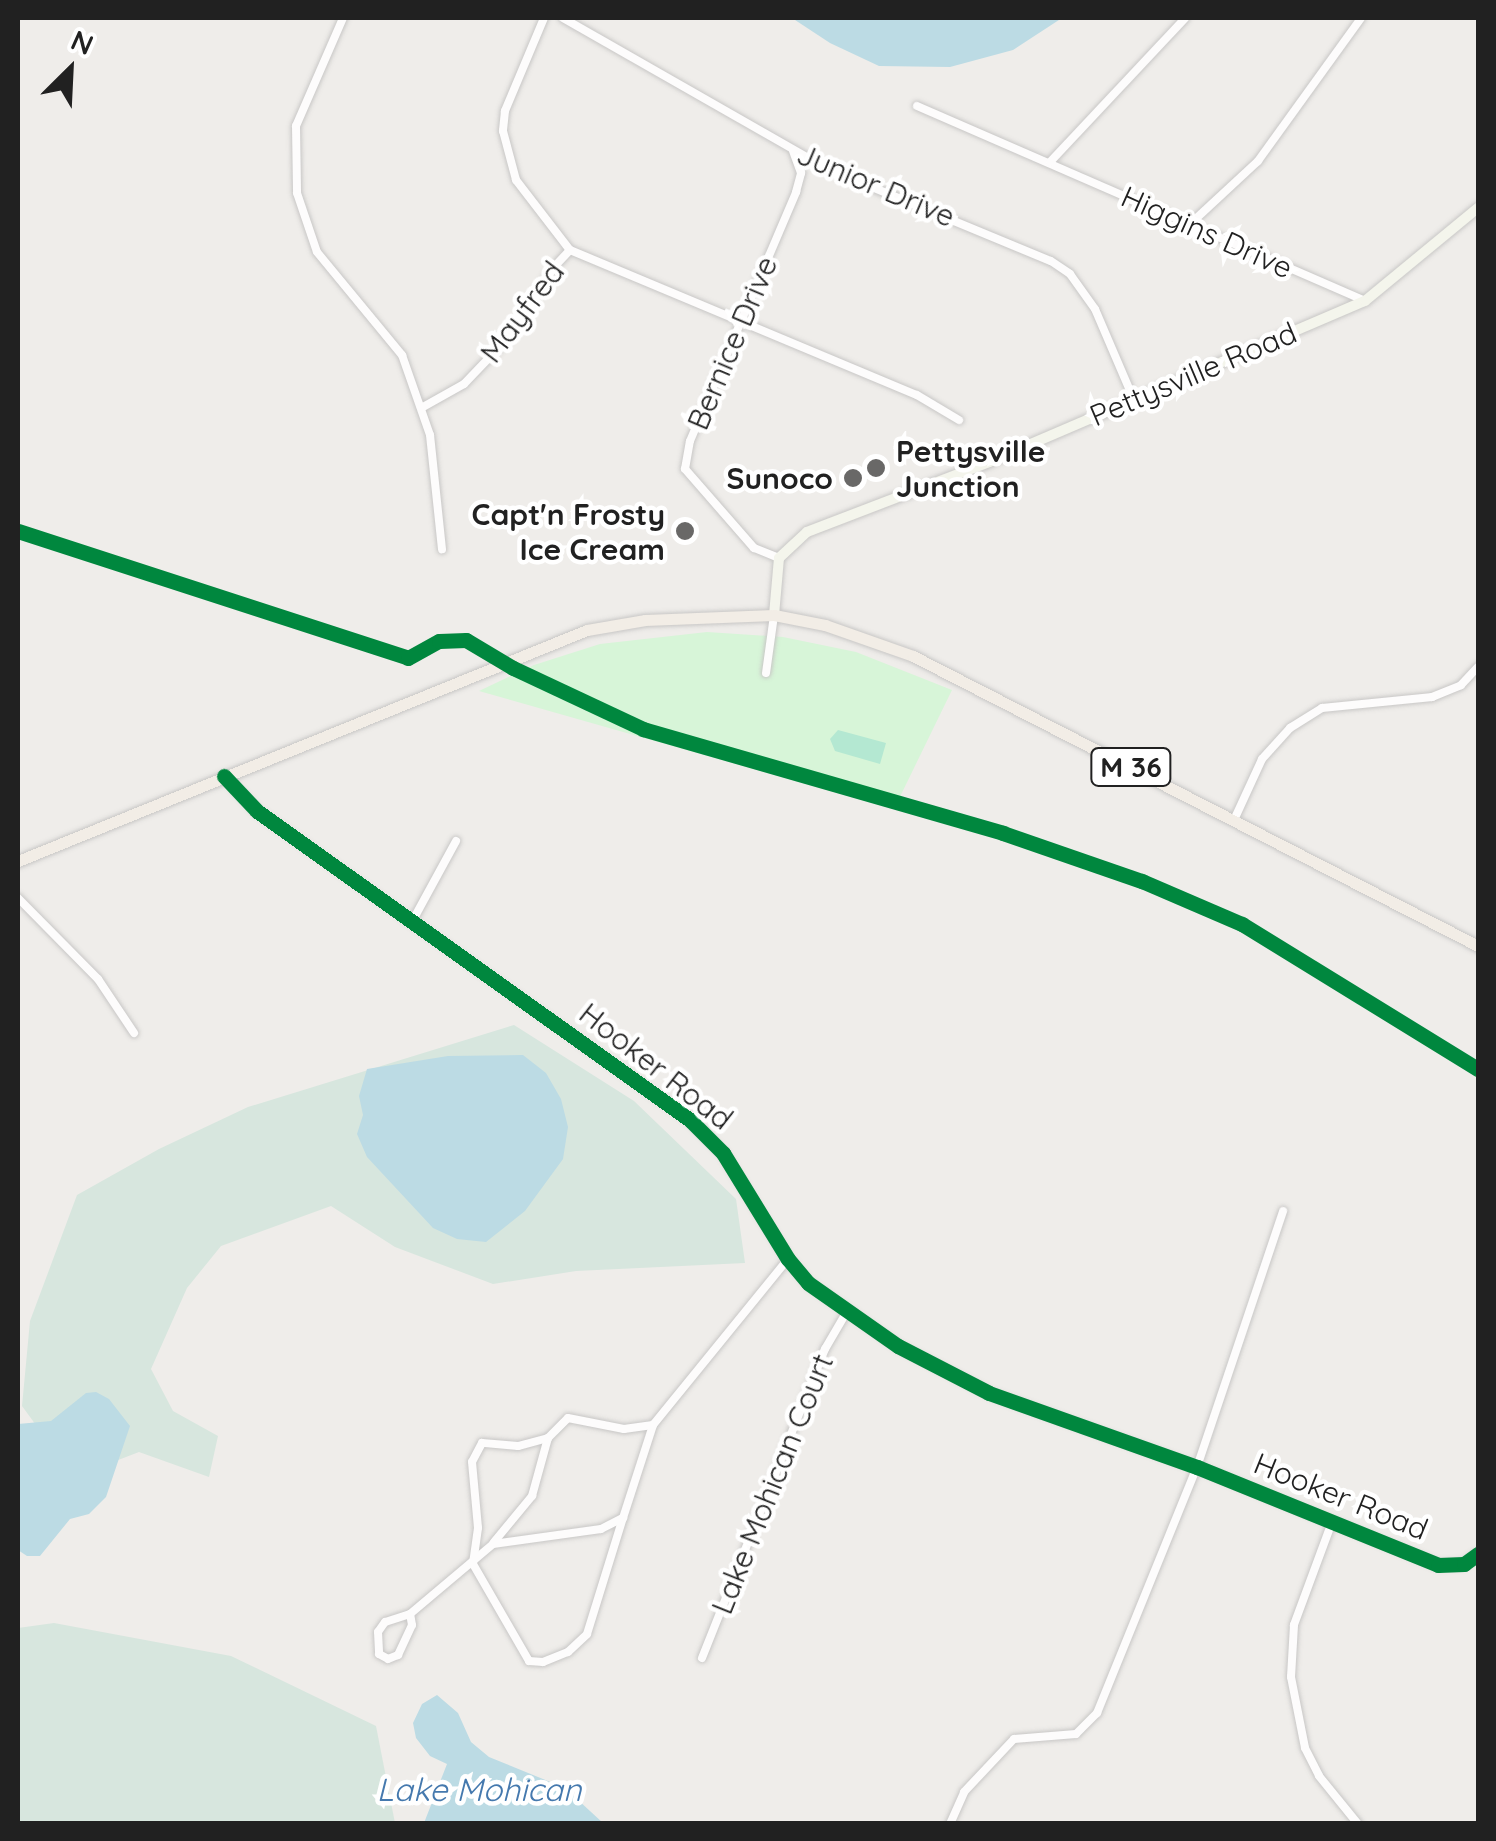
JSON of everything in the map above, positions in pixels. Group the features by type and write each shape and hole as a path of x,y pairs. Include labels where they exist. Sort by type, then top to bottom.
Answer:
{"main road":[{"name":"Pettysville Road","path":"779,558 808,532 1365,301 1478,208"},
{"path":"774,615 779,558"},
{"name":"M 36","path":"18,861 587,630 645,620 774,615 826,626 913,656 1478,946"}],"street":[{"path":"344,18 296,126 297,193 317,252 402,354 423,407 442,549"},
{"path":"544,18 506,110 503,132 516,180 570,250 916,395 959,420"},
{"name":"Junior Drive","path":"563,18 793,151 1006,240 1070,274 1096,309 1134,400"},
{"path":"1050,162 1185,18"},
{"path":"1189,226 1258,160 1361,18"},
{"name":"Higgins Drive","path":"917,106 959,128 1050,162 1365,301"},
{"name":"Bernice Drive","path":"779,558 754,548 685,469 690,441 796,192 801,173 793,151"},
{"name":"Mayfred","path":"423,407 464,384 508,339 555,266 570,250"},
{"path":"766,673 774,615"},
{"path":"1234,820 1262,760 1290,728 1322,708 1432,697 1461,685 1478,668"},
{"name":"Hooker Road","path":"224,776 257,811 707,1134 737,1172 788,1259 808,1283 846,1313 930,1364 989,1393 1196,1467 1438,1565 1464,1564 1478,1554"},
{"path":"413,920 456,841"},
{"path":"18,898 98,979 134,1033"},
{"path":"950,1824 964,1792 1014,1739 1076,1734 1097,1713 1196,1467 1282,1211"},
{"path":"653,1424 624,1429 568,1418 548,1438 530,1445 487,1442 478,1447 472,1462 478,1528 473,1564 527,1658 543,1662 568,1652 587,1634 653,1424 788,1259"},
{"name":"Lake Mohican Court","path":"702,1658 825,1349 846,1313"},
{"path":"410,1614 412,1625 398,1655 388,1659 379,1654 378,1632 385,1622 410,1614 473,1564 532,1496 548,1438"},
{"path":"493,1544 601,1529 623,1518"},
{"path":"1332,1522 1294,1625 1291,1677 1305,1748 1319,1776 1358,1824"}],"shaded area":[{"path":"514,1025 634,1101 736,1199 745,1263 576,1271 493,1284 395,1247 331,1206 221,1246 187,1288 151,1369 173,1411 218,1436 209,1477 139,1452 74,1477 22,1406 30,1321 77,1195 159,1149 248,1107"},
{"path":"54,1623 231,1656 376,1726 395,1823 18,1823 18,1628"}],"green space":[{"path":"707,632 783,637 856,652 952,690 894,809 479,691 534,665 600,644"},
{"path":"838,730 886,743 880,764 835,751 830,739"}],"water":[{"path":"792,18 1062,18 1013,50 950,67 879,66 830,43"},
{"path":"523,1055 546,1073 561,1099 568,1127 563,1159 525,1211 486,1242 457,1239 433,1228 367,1157 357,1134 363,1115 359,1096 367,1069 448,1056"},
{"path":"96,1392 109,1399 130,1426 106,1497 89,1514 70,1519 40,1556 27,1556 18,1550 18,1424 51,1421 86,1393"},
{"name":"Lake Mohican","path":"437,1695 458,1713 471,1742 489,1757 565,1788 603,1823 424,1823 447,1764 430,1756 416,1738 413,1723 422,1704"}],"cycle path":[{"path":"18,531 408,658 439,641 466,640 513,668 643,729 1003,833 1142,881 1242,924 1478,1069"},
{"path":"224,776 257,811 690,1120 723,1153 788,1259 808,1283 898,1346 989,1393 1197,1467 1438,1565 1464,1564 1478,1554"}],"place":[{"name":"Pettysville Junction","path":"876,468"},
{"name":"Sunoco","path":"853,478"},
{"name":"Capt'n Frosty Ice Cream","path":"685,531"}]}
